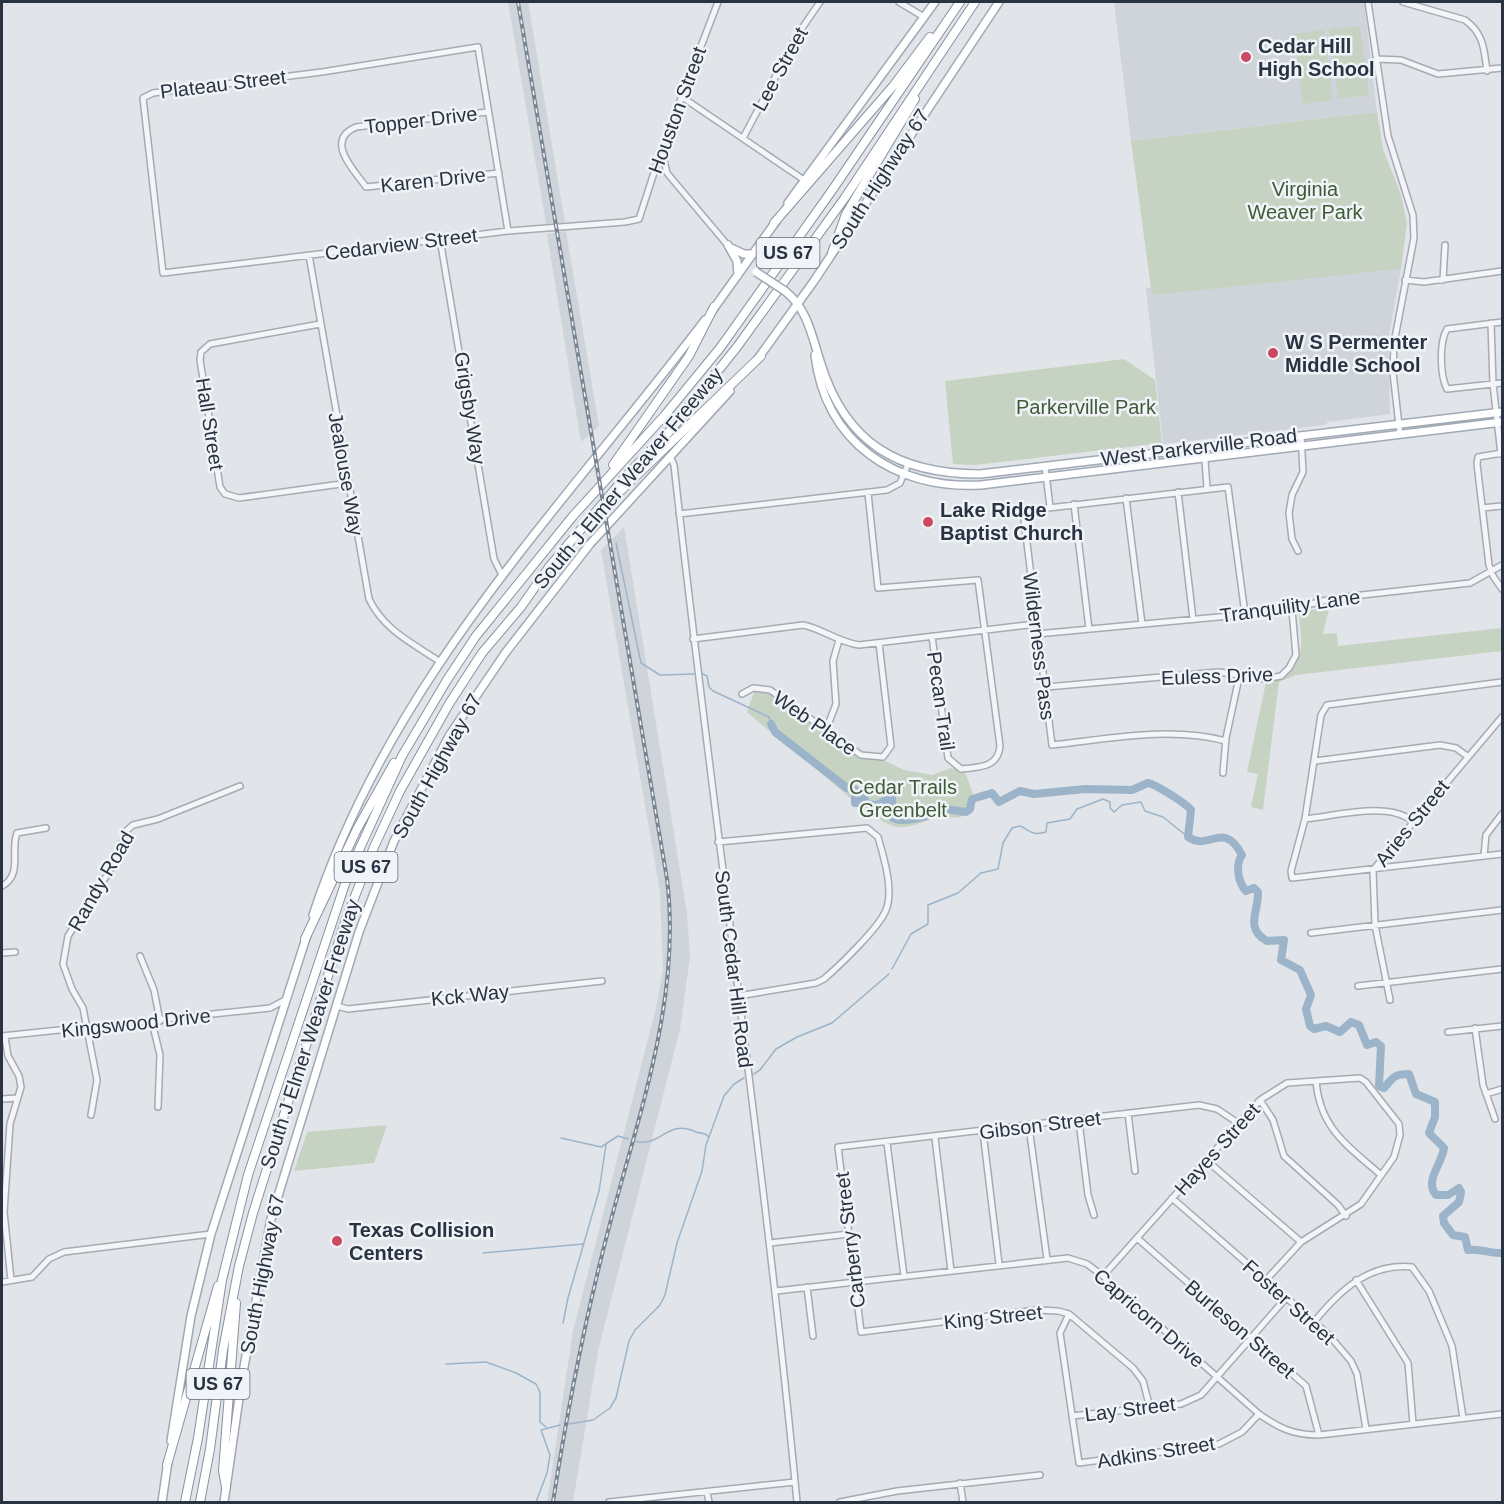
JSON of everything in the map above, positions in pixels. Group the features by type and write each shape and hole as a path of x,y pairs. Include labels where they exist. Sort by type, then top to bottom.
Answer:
{"highway":[{"name":"South J Elmer Weaver Freeway","path":"185,1503 198,1437 222,1280 248,1175 327,933 366,833 402,756 476,636 608,476 665,415 720,348 833,189 960,2"},
{"name":"South J Elmer Weaver Freeway","path":"200,1503 210,1449 222,1350 238,1266 266,1167 345,922 382,829 425,744 465,677 591,516 668,433 724,364 844,199 975,2"},
{"path":"774,223 894,85 936,29 950,16"},
{"path":"832,253 846,214 900,127 929,69"},
{"path":"608,476 689,356 714,307"},
{"path":"591,516 650,464 761,356"},
{"path":"305,939 363,816 396,760 402,756"},
{"path":"226,1487 223,1471 238,1266"},
{"path":"167,1465 214,1295 222,1280"}],"main road":[{"path":"162,1503 191,1316 211,1234 325,878 371,774 439,661 502,575 617,435 714,307 935,2"},
{"name":"South Highway 67","path":"224,1503 242,1378 271,1219 290,1152 338,1006 359,932 385,862 452,731 506,652 590,544 761,356 999,2"},
{"path":"728,245 738,253 753,254"},
{"path":"728,245 737,261 738,275"},
{"path":"745,265 785,291 798,304 805,315 813,340"},
{"name":"West Parkerville Road","path":"813,340 826,379 845,414 870,441 908,464 936,473 980,474 1499,412"},
{"name":"West Parkerville Road","path":"813,340 822,389 839,422 870,456 904,475 938,484 981,485 1500,422"},
{"path":"1235,454 1266,447 1272,444 1274,438"},
{"path":"1144,465 1173,458 1178,455 1179,449"},
{"path":"980,474 981,485"}],"street":[{"name":"Houston Street","path":"639,219 662,148 718,2"},
{"name":"Lee Street","path":"743,138 798,34 820,2"},
{"path":"899,2 924,17"},
{"path":"1368,2 1388,136 1413,215 1414,238 1394,343 1393,373 1400,434"},
{"path":"1403,2 1466,20 1482,38 1487,71"},
{"name":"Plateau Street","path":"163,273 143,98 153,93 322,72 478,47 488,112"},
{"path":"1376,59 1401,60 1438,74 1503,68"},
{"path":"682,97 804,180"},
{"path":"488,112 508,231"},
{"name":"Topper Drive","path":"366,187 344,158 342,143 353,128 488,112"},
{"path":"662,148 667,173 745,265"},
{"name":"Karen Drive","path":"366,187 499,173"},
{"path":"653,175 667,173"},
{"name":"Cedarview Street","path":"163,273 508,231 639,219"},
{"name":"Grigsby Way","path":"440,239 494,559 502,575"},
{"path":"1443,280 1445,245"},
{"name":"Jealouse Way","path":"309,255 367,590 374,608 390,629 439,661"},
{"path":"1405,280 1443,280 1503,271"},
{"path":"1503,322 1447,329 1444,335 1442,361 1447,389 1503,383"},
{"path":"1491,323 1493,384 1499,412 1502,453 1478,457 1491,572 1503,589"},
{"name":"Hall Street","path":"320,324 210,344 201,352 200,360 220,487 225,494 239,498 348,483"},
{"path":"1298,551 1292,539 1289,513 1292,495 1303,472 1301,435"},
{"path":"1204,446 1207,488"},
{"name":"South Cedar Hill Road","path":"670,456 674,465 718,842 776,1291 797,1503"},
{"path":"679,514 868,493 894,488 904,475 908,464"},
{"path":"1045,466 1050,507 1228,487 1245,614"},
{"path":"1178,492 1193,619"},
{"path":"868,493 878,588 978,580 985,630"},
{"path":"1126,498 1142,624"},
{"path":"1074,504 1089,629"},
{"path":"1482,508 1503,506"},
{"name":"Wilderness Pass","path":"1050,507 1023,511 1052,745 1158,734 1201,734 1226,741"},
{"name":"Tranquility Lane","path":"1037,634 1292,610 1326,600 1470,583 1503,565"},
{"name":"Euless Drive","path":"1046,687 1219,672 1272,678 1289,668 1296,654 1292,610"},
{"path":"693,639 802,625 815,627 839,640 859,645 1036,624"},
{"name":"Pecan Trail","path":"932,636 946,753 953,765 961,769 982,767 996,760 1000,754 985,630"},
{"path":"826,730 836,704 833,661 839,640"},
{"name":"Web Place","path":"742,694 753,688 770,690 866,757 883,757 889,752 891,746 879,643"},
{"path":"1223,773 1226,741 1240,674"},
{"path":"1503,682 1327,705 1321,715 1305,819 1291,864 1292,878 1503,854"},
{"name":"Aries Street","path":"1390,1000 1375,925 1373,870 1467,756 1503,717"},
{"path":"1315,761 1440,745 1456,748 1467,756"},
{"name":"Randy Road","path":"91,1115 97,1080 83,1008 65,973 65,947 86,905 116,861 126,831 133,825 158,819 240,786"},
{"path":"1305,819 1385,810 1403,813 1412,821"},
{"path":"1484,855 1486,835 1503,814"},
{"path":"2,886 7,884 15,869 14,841 17,833 46,828"},
{"path":"718,842 867,828 878,837 888,884 886,910 829,974 816,983 738,996"},
{"path":"1311,933 1503,910"},
{"path":"2,953 15,952"},
{"path":"140,956 154,990 160,1021"},
{"path":"1358,986 1503,969"},
{"name":"Kck Way","path":"338,1006 348,1009 602,981"},
{"name":"Kingswood Drive","path":"3,1036 270,1008 287,999"},
{"path":"270,1008 281,1016"},
{"path":"152,1022 160,1055 158,1107"},
{"path":"1448,1032 1503,1026"},
{"path":"1475,1028 1486,1094 1495,1119"},
{"path":"3,1036 8,1056 20,1081 10,1125 4,1212 11,1280"},
{"name":"Hayes Street","path":"1103,1276 1238,1123 1260,1100 1287,1083 1360,1078 1366,1082 1399,1124 1400,1136 1394,1157 1381,1175"},
{"path":"1266,1280 1301,1242 1346,1216 1361,1204 1381,1175 1336,1137 1321,1107 1316,1082"},
{"path":"1486,1094 1503,1089"},
{"path":"2,1100 16,1098"},
{"path":"1260,1100 1273,1120 1284,1156 1338,1205 1346,1216"},
{"name":"Gibson Street","path":"838,1147 935,1138 1199,1105 1217,1109 1238,1123"},
{"path":"1128,1113 1134,1171"},
{"path":"1079,1121 1088,1195 1095,1215"},
{"path":"1029,1127 1047,1259"},
{"path":"983,1132 999,1264"},
{"path":"935,1138 951,1271"},
{"path":"887,1143 904,1276"},
{"name":"Carberry Street","path":"838,1147 861,1332"},
{"path":"1205,1159 1301,1242"},
{"name":"Foster Street","path":"1172,1198 1314,1322 1351,1361 1364,1407 1366,1429"},
{"path":"2,1282 32,1277 49,1259 64,1252 211,1234"},
{"path":"770,1243 849,1234"},
{"name":"Burleson Street","path":"1137,1238 1306,1386 1319,1435"},
{"name":"Capricorn Drive","path":"776,1291 1068,1258 1087,1264 1103,1276 1217,1378 1259,1414 1281,1429 1300,1435 1319,1435 1503,1414"},
{"path":"1314,1322 1333,1299 1356,1280 1395,1265 1412,1267 1429,1291 1452,1346 1463,1419"},
{"path":"1356,1280 1408,1363 1413,1424"},
{"path":"807,1287 813,1336"},
{"name":"Lay Street","path":"1072,1416 1180,1404 1201,1395 1286,1298"},
{"name":"King Street","path":"861,1332 1037,1310 1058,1311 1069,1314 1133,1368 1143,1381 1150,1408"},
{"path":"1069,1314 1060,1333 1072,1416"},
{"name":"Adkins Street","path":"1072,1416 1079,1463 1219,1444 1242,1432 1259,1414"},
{"path":"840,1503 897,1491 1040,1474"},
{"path":"609,1503 795,1482"},
{"path":"960,1484 963,1503"},
{"path":"708,1492 709,1503"}],"shaded area":[{"path":"508,2 528,2 565,223 546,224"},
{"name":"Cedar Hill High School","path":"1114,2 1364,2 1377,112 1131,141"},
{"path":"566,231 599,426 581,442 547,234"},
{"name":"W S Permenter Middle School","path":"1350,267 1351,274 1401,269 1388,340 1390,414 1328,422 1325,425 1163,444 1146,288"},
{"path":"624,527 687,913 690,957 680,1029 598,1351 573,1502 547,1502 573,1331 656,1008 663,970 660,892 601,550"}],"green space":[{"path":"1360,26 1369,95 1338,99 1329,29"},
{"path":"1324,30 1333,100 1303,104 1294,34"},
{"name":"Virginia Weaver Park","path":"1377,112 1383,149 1401,195 1407,223 1401,269 1152,295 1131,141"},
{"name":"Parkerville Park","path":"1124,359 1155,380 1162,443 975,465 953,464 945,381"},
{"path":"1330,605 1323,634 1337,633 1338,646 1502,628 1502,651 1296,675 1279,682 1263,810 1251,807 1258,774 1247,772 1266,682 1289,670 1299,656 1301,638 1299,614"},
{"name":"Cedar Trails Greenbelt","path":"755,690 772,695 861,757 881,759 904,770 932,775 951,768 964,771 973,797 971,809 960,817 936,818 906,827 893,826 884,822 852,800 747,712"},
{"path":"387,1125 374,1163 294,1171 307,1132"}],"waterway":[{"path":"616,543 641,663 660,675 694,674"},
{"path":"701,673 707,676 709,687 713,691 769,717 771,724"},
{"path":"771,724 775,732 847,788 855,790 855,803 860,803 864,797 866,804 877,805 892,797 893,818 897,820 918,818 944,809 966,812 970,809 972,799 992,793 999,802 1020,791 1034,794 1085,789 1132,790 1148,783 1184,803 1191,810 1188,837 1196,841 1222,837 1235,845 1242,855 1238,868 1241,883 1246,891 1254,888 1258,892 1254,919 1256,931 1267,941 1284,940 1281,960 1300,970 1311,995 1306,1009 1310,1026 1314,1029 1326,1026 1340,1032 1351,1022 1359,1025 1367,1045 1376,1042 1381,1046 1379,1086 1384,1088 1396,1076 1409,1074 1416,1094 1435,1102 1435,1117 1429,1133 1444,1148 1433,1178 1433,1190 1436,1195 1448,1195 1459,1188 1461,1192 1459,1202 1443,1216 1444,1223 1453,1235 1465,1237 1468,1250 1502,1253"},
{"path":"892,969 911,934 928,924 928,905 958,893 981,873 998,869 1003,843 1012,828 1020,826 1035,833 1046,832 1047,823 1070,819 1077,809 1103,799 1110,802 1110,808 1114,812 1122,805 1141,802 1145,811 1163,817 1188,837"},
{"path":"752,1075 760,1070 776,1049 797,1037 832,1023 889,974"},
{"path":"569,1424 593,1420 610,1408 616,1398 629,1341 635,1330 660,1305 665,1295 677,1243 702,1171 706,1145 724,1096 734,1084 744,1078"},
{"path":"634,1141 651,1141 678,1129 686,1129 709,1137"},
{"path":"561,1138 601,1147 618,1136 628,1139"},
{"path":"563,1323 599,1191 606,1145"},
{"path":"483,1253 583,1244"},
{"path":"446,1364 486,1362 516,1373 536,1384 540,1392 540,1422 546,1427"},
{"path":"536,1502 547,1473 550,1455 541,1430 560,1425"}],"railway":[{"path":"518,2 667,879 670,924 663,1014 654,1059 591,1302 570,1401 553,1502"}],"place":[{"name":"Cedar Hill High School","path":"1246,57"},
{"name":"W S Permenter Middle School","path":"1273,353"},
{"name":"Lake Ridge Baptist Church","path":"928,522"},
{"name":"Texas Collision Centers","path":"337,1241"}]}
